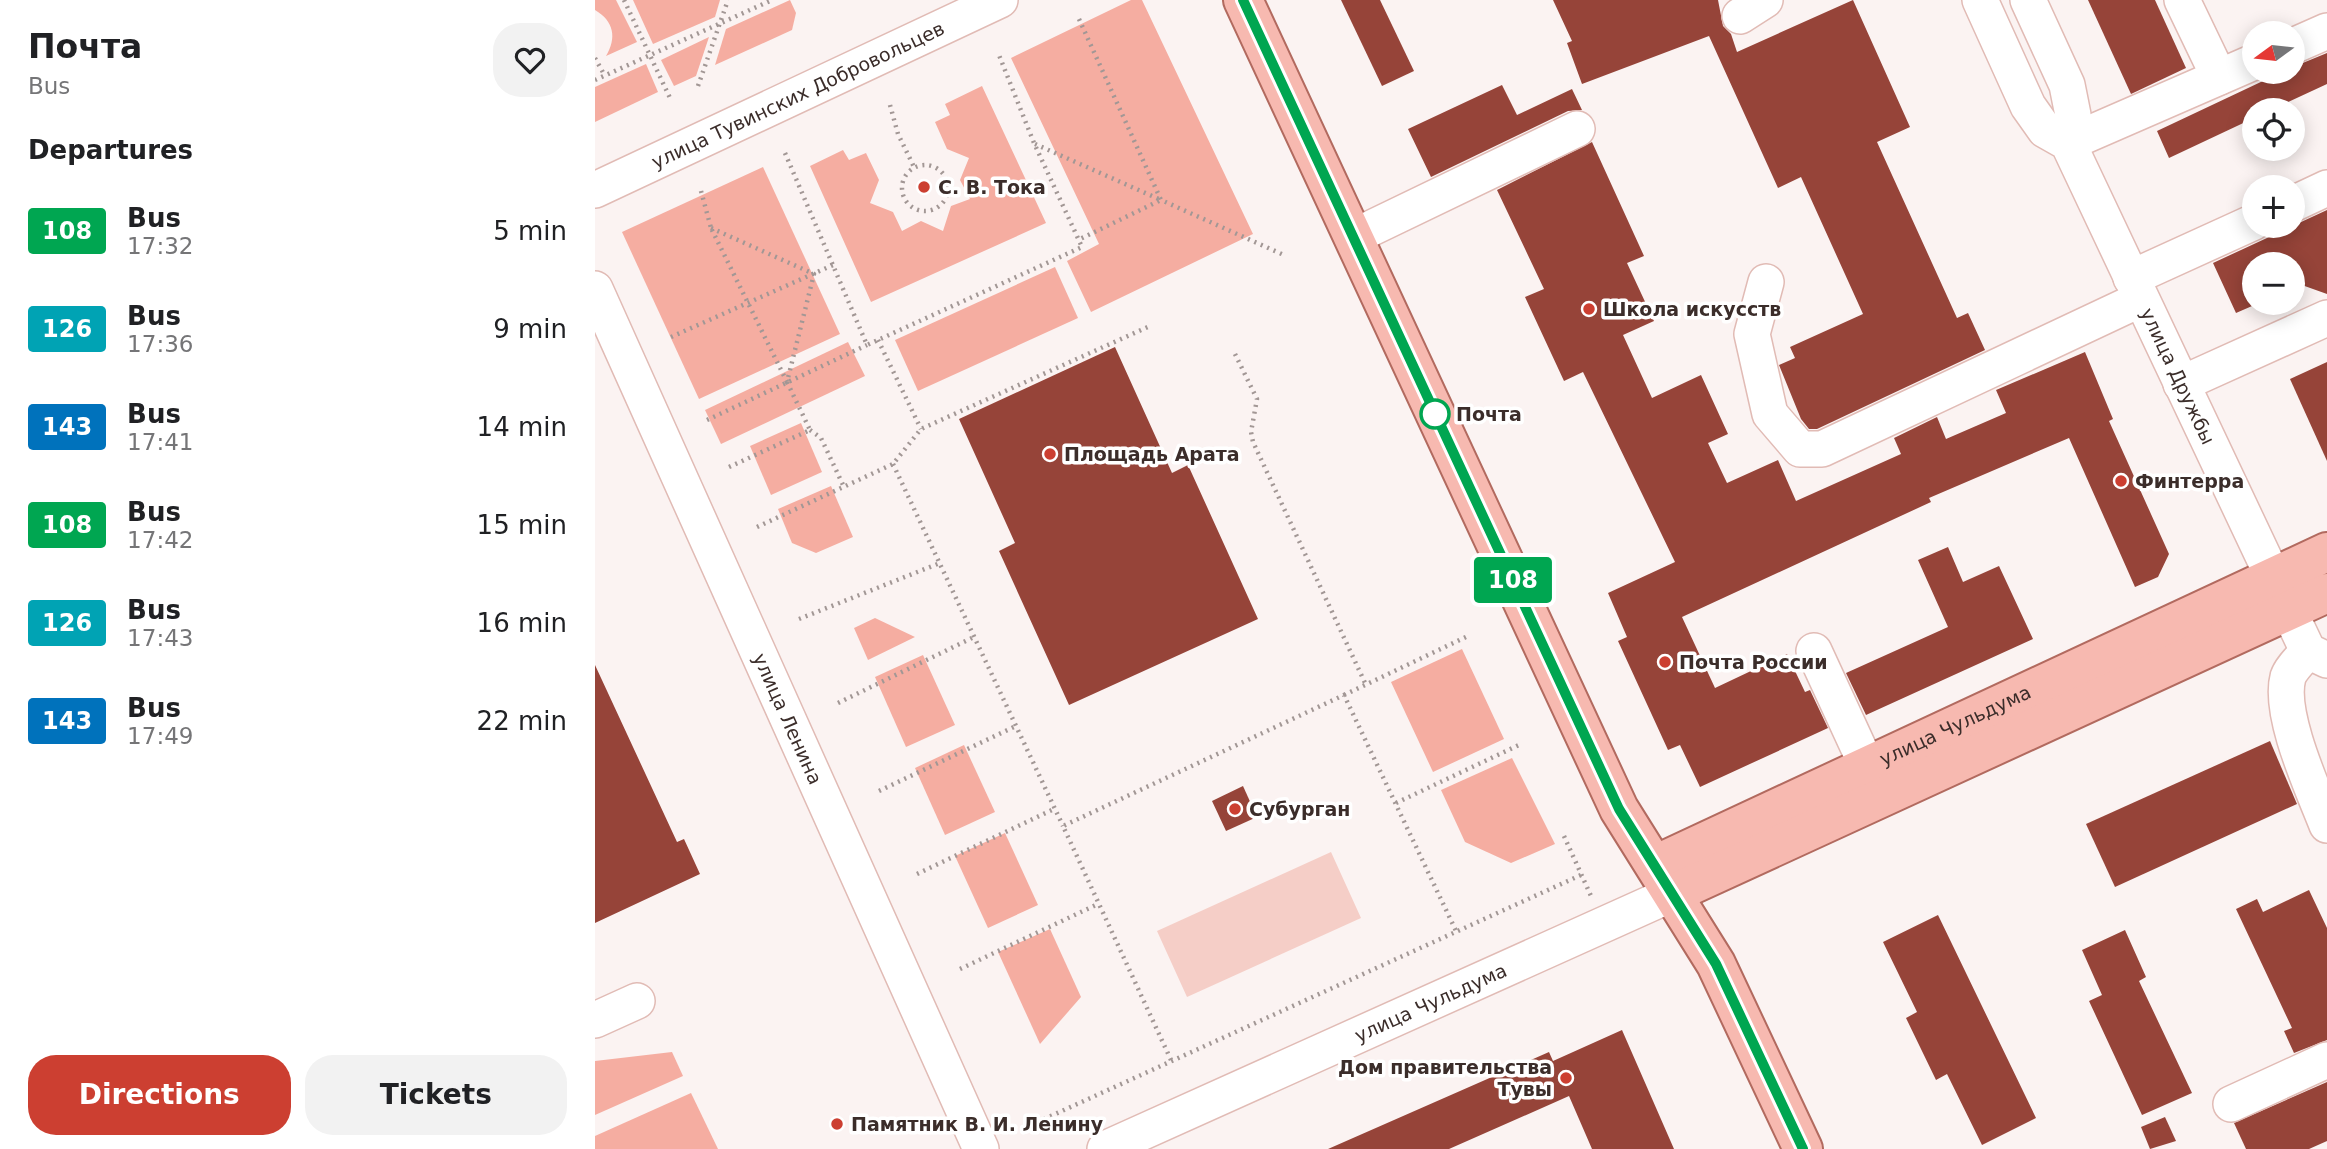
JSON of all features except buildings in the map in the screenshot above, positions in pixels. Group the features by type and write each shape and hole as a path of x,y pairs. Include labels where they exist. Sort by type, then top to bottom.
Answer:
{"main road":[{"path":"1243,0 1619,809 1716,964 1799,1148"},
{"name":"улица Чульдума","path":"1664,879 2280,594 2327,552"},
{"name":"улица Чульдума","path":"1664,879 1867,766 2280,594 2327,593"}],"street":[{"name":"улица Тувинских Добровольцев","path":"595,190 1000,0"},
{"name":"улица Дружбы","path":"1980,0 2028,106 2045,130 2068,143 2280,594 2317,655"},
{"path":"2028,0 2067,85 2073,115 2068,143"},
{"path":"2182,0 2219,77"},
{"path":"2305,41 2327,31"},
{"path":"2068,143 2242,67"},
{"path":"1353,237 1577,129"},
{"path":"2305,198 2327,188"},
{"path":"1766,282 1752,334 1770,414 1800,449 1822,449 2136,289 2242,229"},
{"name":"улица Ленина","path":"595,289 981,1149"},
{"path":"2181,384 2327,318"},
{"path":"1814,651 1867,766"},
{"path":"2317,655 2288,675 2286,696 2295,742 2327,825"},
{"name":"улица Чульдума","path":"1105,1149 1601,917 1664,879"},
{"path":"595,1020 637,1001"},
{"path":"2231,1104 2327,1060"}],"path":[{"path":"624,0 670,98"},
{"path":"698,86 728,0"},
{"path":"595,80 772,0"},
{"path":"1079,19 1161,200"},
{"path":"707,420 1082,247 1034,143 999,55"},
{"path":"595,58 605,76"},
{"path":"890,105 898,134 914,167"},
{"path":"1034,143 1284,255"},
{"path":"785,153 867,345"},
{"path":"932,166 946,177 947,195 936,209 917,211 904,199 902,181 914,167 932,166"},
{"path":"701,191 711,228 810,430 821,438 843,488"},
{"path":"1078,240 1161,200"},
{"path":"711,228 814,274"},
{"path":"671,337 833,265"},
{"path":"787,382 814,274"},
{"path":"757,527 893,464 921,429 1150,326"},
{"path":"878,340 921,429"},
{"path":"1235,354 1257,399 1253,442 1366,685"},
{"path":"729,467 810,430"},
{"path":"893,464 1171,1060"},
{"path":"799,619 940,563"},
{"path":"1063,826 1468,636"},
{"path":"838,703 974,637"},
{"path":"1344,695 1457,933"},
{"path":"879,791 1016,726"},
{"path":"1396,803 1521,744"},
{"path":"917,874 1054,809"},
{"path":"1563,836 1601,917"},
{"path":"1031,1125 1581,875"},
{"path":"960,969 1098,904"}],"shaded area":[{"path":"595,0 616,0 637,42 606,56 612,43 612,30 606,19 595,10"},
{"path":"633,0 720,0 715,17 653,44"},
{"path":"790,0 796,13 792,30 715,65 726,29"},
{"path":"1131,0 1142,0 1253,234 1091,312 1067,261 1099,244 1011,58"},
{"path":"709,37 696,76 674,86 661,60"},
{"path":"646,64 658,92 595,122 595,87"},
{"path":"982,86 1046,223 871,302 810,166 843,150 849,160 866,153 879,180 870,203 893,212 902,231 921,221 943,231 951,206 970,199 960,180 969,158 947,149 935,122 950,115 945,104"},
{"path":"763,167 840,334 699,399 622,232"},
{"path":"1055,267 1078,318 918,391 895,340"},
{"path":"848,342 865,376 721,444 705,410"},
{"path":"801,423 822,472 771,495 750,446"},
{"path":"831,486 853,537 816,553 792,543 778,509"},
{"path":"875,618 915,637 868,660 854,628"},
{"path":"1462,649 1504,739 1433,772 1391,682"},
{"path":"923,655 955,725 906,747 875,677"},
{"path":"964,745 995,812 945,835 915,768"},
{"path":"1512,758 1555,844 1511,863 1465,842 1441,790"},
{"path":"1005,833 1038,905 988,928 955,856"},
{"path":"1331,852 1361,918 1187,997 1157,931"},
{"path":"1050,929 1081,997 1040,1044 998,952"},
{"path":"672,1052 683,1076 595,1115 595,1061"},
{"path":"691,1093 718,1149 595,1149 595,1136"}],"bus line":[{"name":"108","path":"1243,0 1619,809 1716,964 1803,1149"}],"place":[{"name":"С. В. Тока","path":"924,187"},
{"name":"Школа искусств","path":"1589,309"},
{"name":"Почта","path":"1435,414"},
{"name":"Площадь Арата","path":"1050,454"},
{"name":"Финтерра","path":"2121,481"},
{"name":"Почта России","path":"1665,662"},
{"name":"Субурган","path":"1235,809"},
{"name":"Дом правительства Тувы","path":"1566,1078"},
{"name":"Памятник В. И. Ленину","path":"837,1124"}]}
